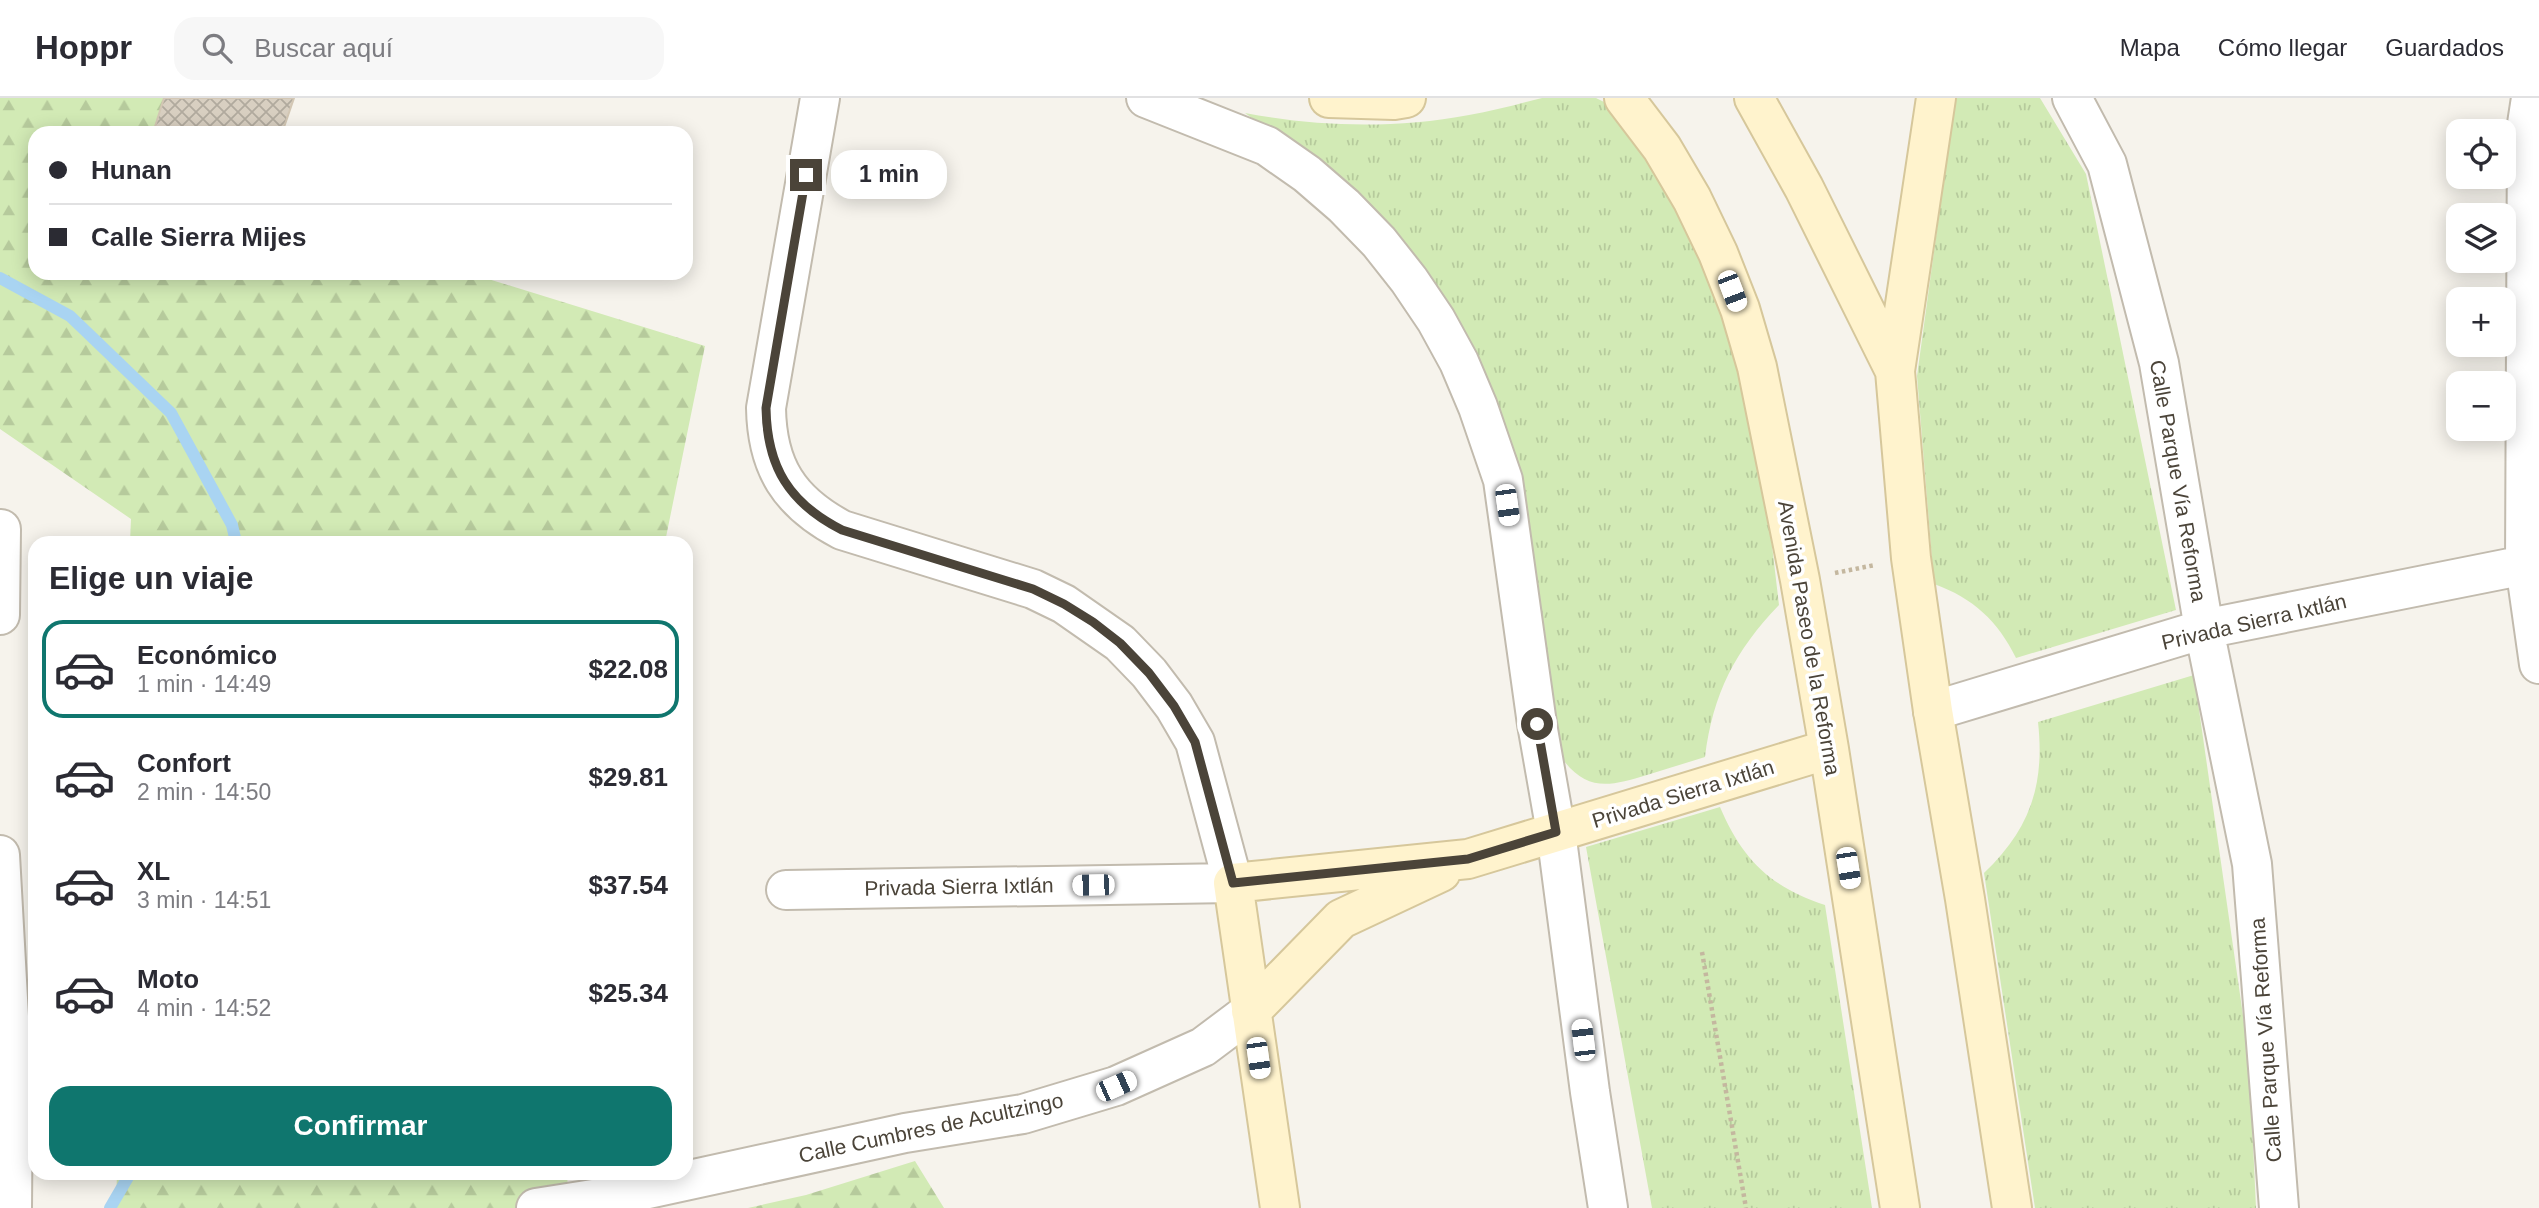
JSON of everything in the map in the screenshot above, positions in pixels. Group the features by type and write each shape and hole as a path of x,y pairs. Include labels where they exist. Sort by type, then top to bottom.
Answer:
{"main road":[{"path":"1329,98 1406,98"},
{"name":"Avenida Paseo de la Reforma","path":"1624,98 1661,148 1692,200 1718,253 1740,309 1757,366 1800,580 1829,749 1900,1208"},
{"path":"1754,98 1804,187 1895,371"},
{"path":"1936,98 1895,371 1910,558 2012,1208"},
{"name":"Privada Sierra Ixtlán","path":"1233,883 1468,859 1829,749"},
{"name":"Calle Cumbres de Acultzingo","path":"1251,1011 1341,919 1468,859"},
{"path":"1233,883 1280,1208"}],"street":[{"path":"820,98 766,408 766,435 773,461 785,484 801,503 820,519 842,530 1033,589 1064,604 1120,643 1149,673 1174,706 1195,742 1233,883"},
{"path":"1146,98 1267,146 1307,174 1344,206 1379,242 1409,280 1436,320 1474,396 1503,480 1537,724 1556,832 1608,1208"},
{"name":"Calle Parque Vía Reforma","path":"2072,98 2107,164 2159,363 2204,629 2252,864 2279,1208"},
{"path":"2531,98 2527,124 2532,565 2539,664"},
{"path":"0,615 1,529"},
{"name":"Privada Sierra Ixtlán","path":"1933,711 2204,629 2532,565"},
{"path":"0,855 13,1088 12,1208"},
{"name":"Privada Sierra Ixtlán","path":"786,890 1233,883"},
{"name":"Calle Cumbres de Acultzingo","path":"693,1179 905,1133 1023,1114 1116,1086 1203,1047 1251,1011"},
{"name":"Calle Cumbres de Acultzingo","path":"536,1208 625,1194 689,1180"}],"path":[{"path":"1800,580 1910,558"},
{"path":"1702,952 1746,1208"}],"green space":[{"path":"0,98 164,98 155,126 28,126 28,280 492,280 705,346 666,536 130,536 131,519 0,429"},
{"path":"1542,98 1596,98 1608,104 1648,157 1678,207 1725,315 1765,486 1779,605 1750,639 1728,674 1714,713 1705,757 1610,784 1600,784 1580,777 1561,757 1515,476 1316,165 1245,113 1357,125 1413,123 1469,115"},
{"path":"1955,98 2040,98 2086,174 2176,610 2016,658 2001,633 1983,612 1961,596 1934,584 1917,376"},
{"path":"2194,675 2249,1057 2256,1208 2035,1208 1984,873 2013,840 2031,805 2039,766 2038,722"},
{"path":"1720,807 1738,842 1760,869 1788,889 1825,905 1872,1208 1652,1208 1586,847"},
{"path":"915,1161 944,1208 748,1208 806,1195"},
{"path":"117,1180 567,1180 569,1208 116,1208"}],"building":[{"path":"164,98 294,98 284,126 155,126"}],"waterway":[{"path":"0,278 70,316 171,413 232,525 235,536"},
{"path":"110,1208 126,1180"}],"route":[{"path":"806,175 766,408 766,435 773,461 785,484 801,503 820,519 842,530 1033,589 1093,622 1120,643 1149,673 1174,706 1195,742 1233,883 1468,859 1556,832 1537,724"}]}
